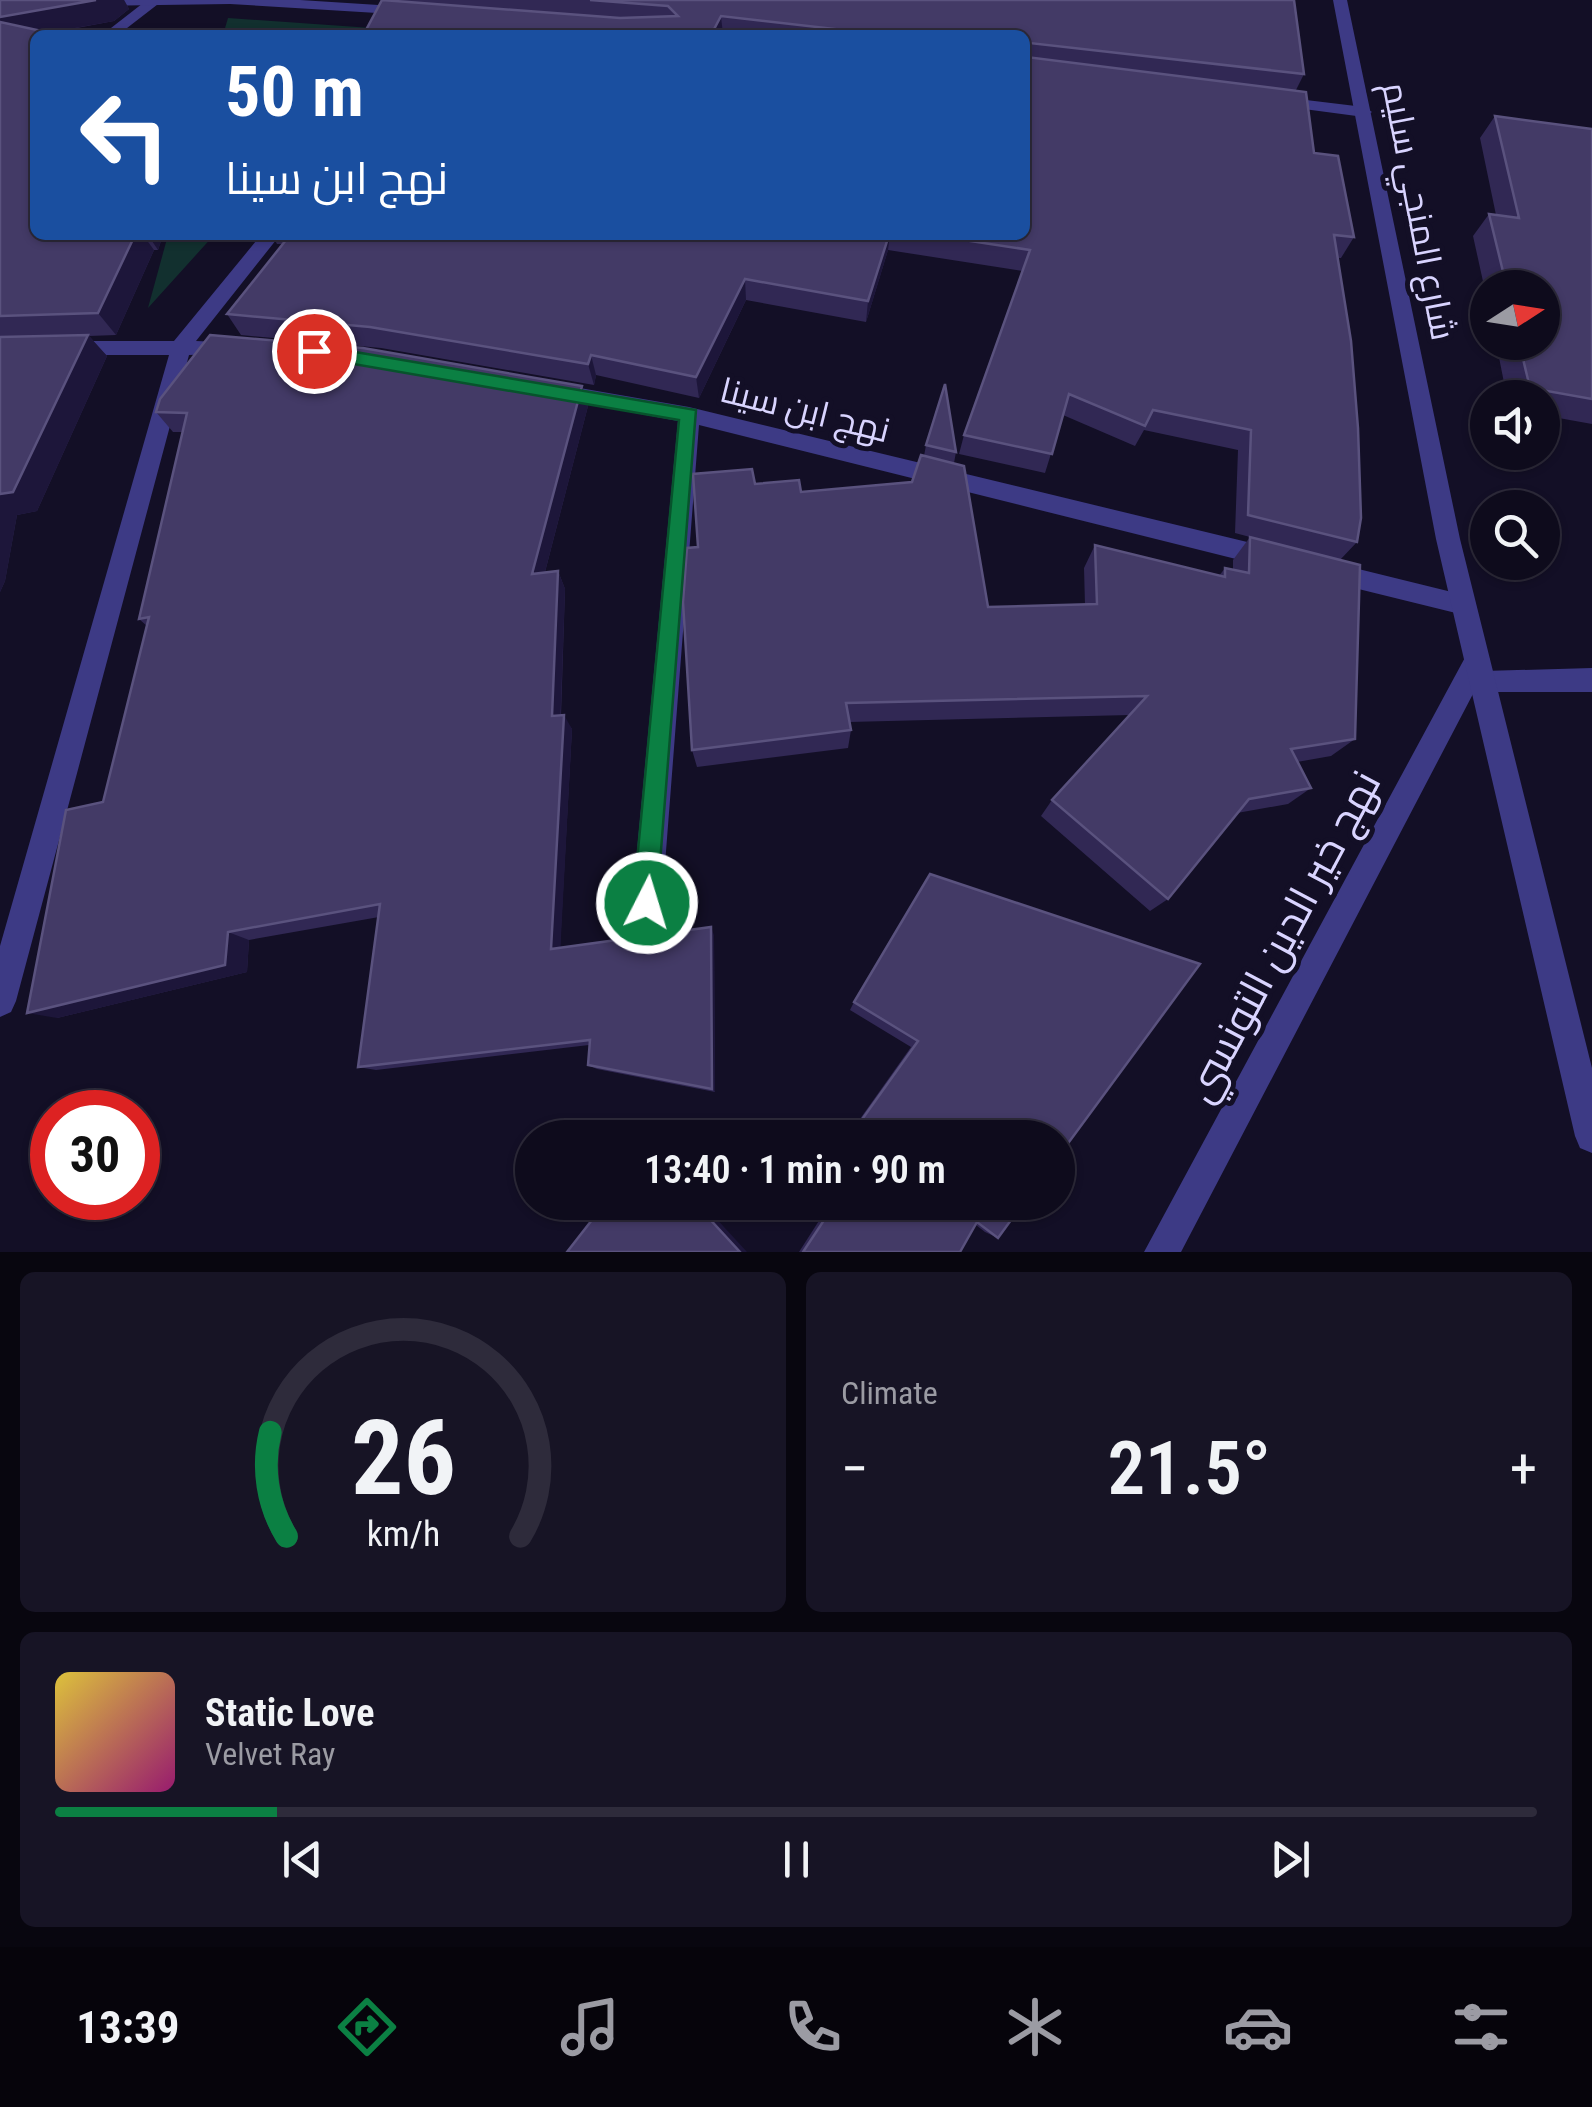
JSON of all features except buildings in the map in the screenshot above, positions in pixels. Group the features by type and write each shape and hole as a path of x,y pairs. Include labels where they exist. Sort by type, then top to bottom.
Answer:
{"street":[{"path":"77,2 230,0 432,12"},
{"name":"شارع المنجي سليم","path":"1340,0 1464,605 1592,1136"},
{"path":"115,30 156,1"},
{"path":"1251,98 1364,112"},
{"path":"0,1002 182,345 267,240"},
{"path":"0,348 257,348"},
{"name":"نهج ابن سينا","path":"520,386 689,415 1464,605"},
{"path":"647,903 689,415"},
{"path":"1480,672 1592,680"},
{"name":"نهج خير الدين التونسي","path":"1162,1252 1480,672"}],"green space":[{"path":"228,18 400,30 224,30"},
{"path":"167,240 209,240 148,308"}],"route":[{"path":"314,351 689,415 647,903"}]}
